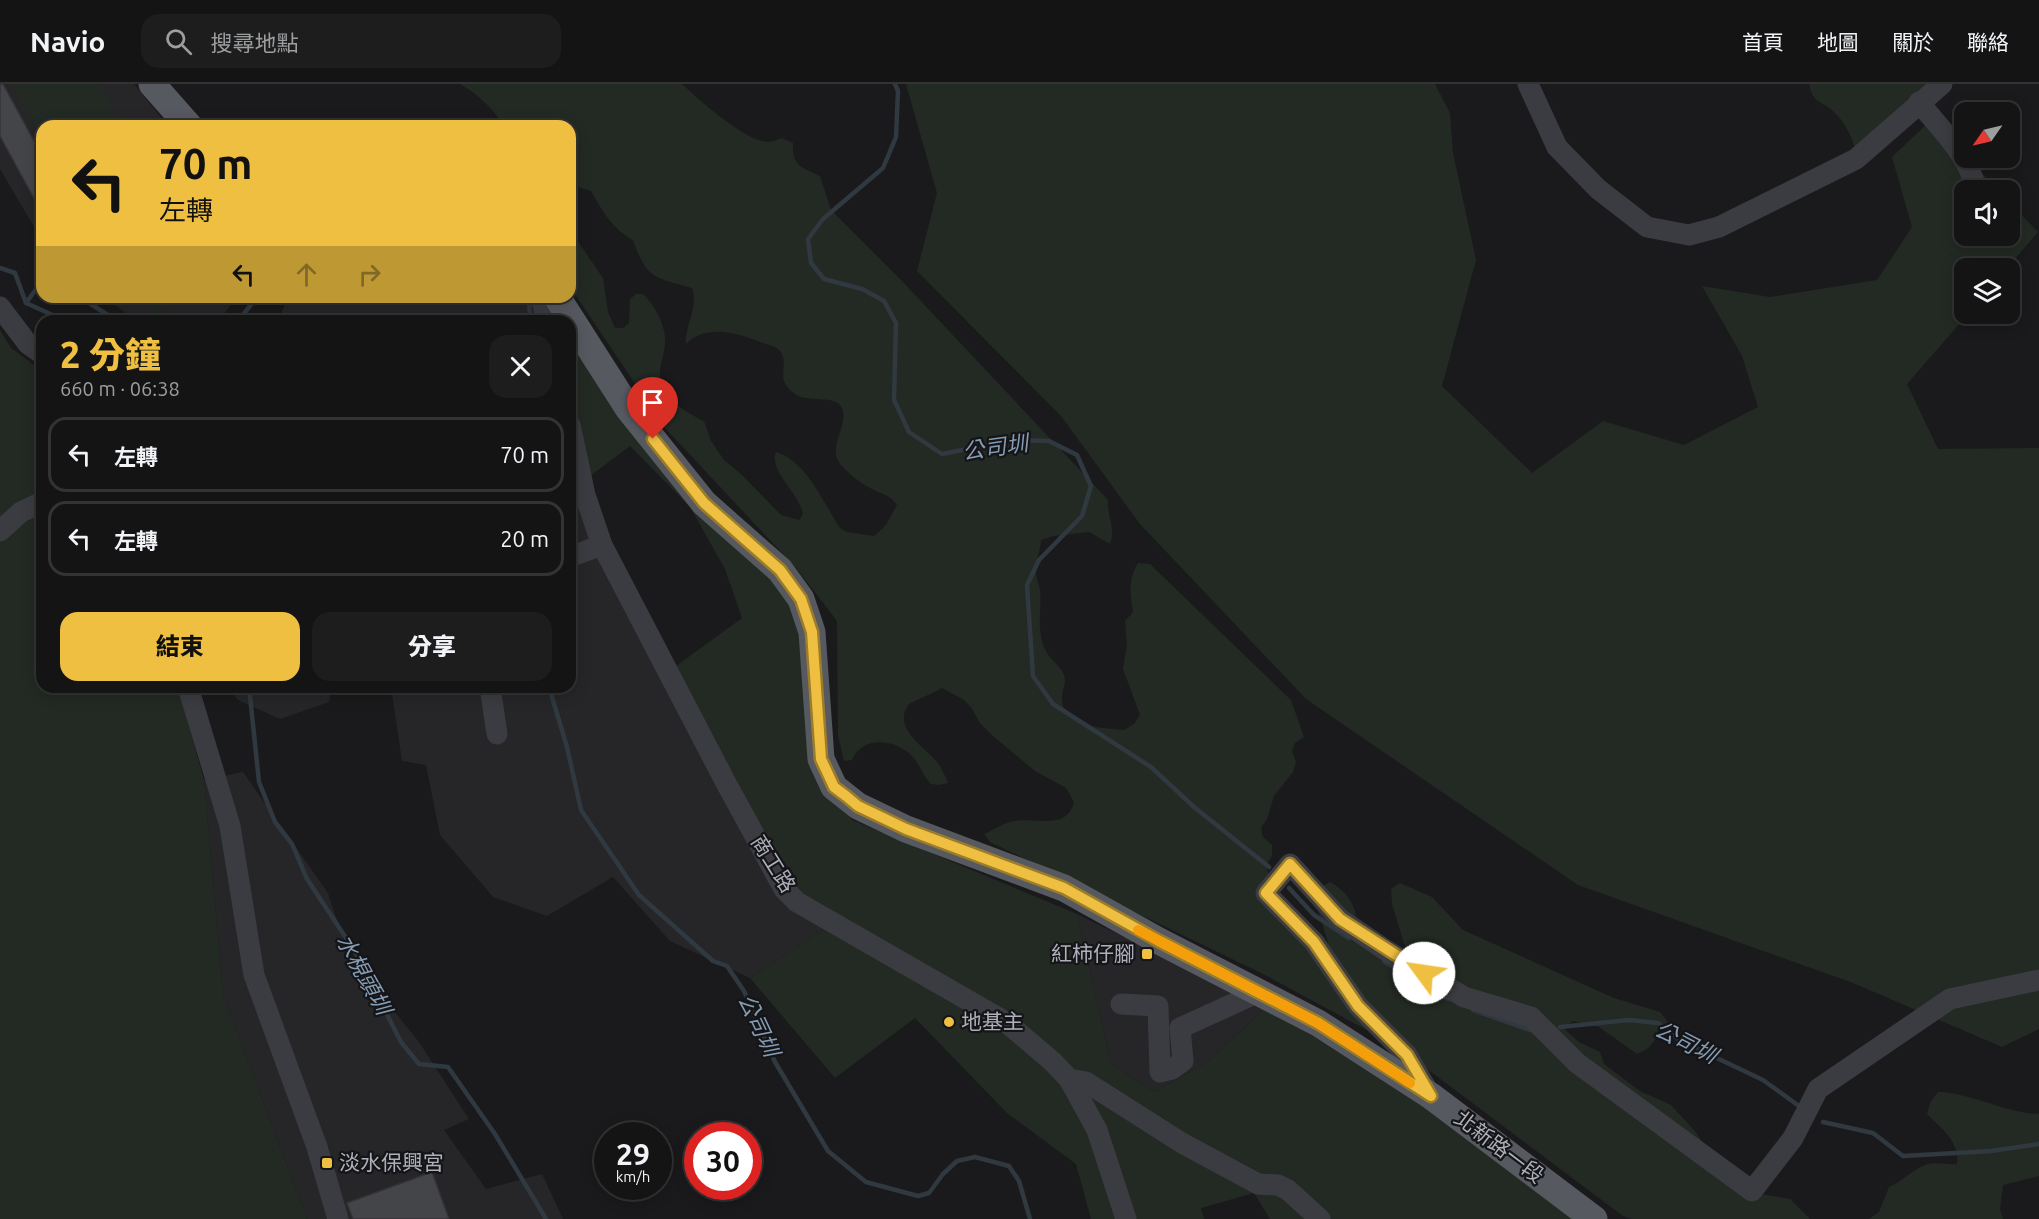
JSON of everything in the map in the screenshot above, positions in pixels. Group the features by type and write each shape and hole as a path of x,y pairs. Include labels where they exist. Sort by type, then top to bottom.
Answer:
{"main road":[{"path":"152,84 184,120"},
{"name":"北新路一段","path":"576,327 628,408 704,503 780,570 801,599 812,632 821,759 834,787 858,806 906,829 1064,888 1159,941 1318,1023 1431,1096 1594,1219"}],"street":[{"path":"1528,84 1557,147 1598,189 1647,227 1689,235 1719,227 1856,159 1942,84"},
{"path":"1919,102 1960,154 1973,174 1974,180"},
{"path":"0,308 28,344 36,350"},
{"name":"商工路","path":"576,453 585,495 602,545 784,889 797,902 1006,1023 1053,1062 1069,1079 1097,1130 1126,1219"},
{"path":"0,531 21,512 36,505"},
{"path":"576,555 602,545"},
{"path":"190,693 230,826 254,975 317,1147 338,1219"},
{"path":"491,693 497,734"},
{"path":"1431,1096 1407,1055 1358,1006 1314,942 1266,893 1290,864 1340,919 1384,949 1464,997 1531,1017 1577,1063 1752,1191 1793,1138 1818,1089 1950,999 2039,980"},
{"path":"1121,1004 1158,1006 1160,1072 1172,1069 1183,1060 1180,1028 1259,992"},
{"path":"1069,1079 1086,1082 1182,1143 1258,1184 1278,1185 1288,1190 1320,1219"}],"shaded area":[{"path":"0,84 134,84 163,120 36,120 36,230 0,169"},
{"path":"12,84 99,84 119,120 36,120 36,128"},
{"path":"460,84 682,84 723,119 747,135 768,142 782,138 793,143 794,157 799,165 820,176 831,210 902,281 1108,500 1112,528 1110,544 1089,532 1053,536 1041,540 1036,564 1040,590 1042,642 1047,653 1064,675 1062,697 1068,715 1076,721 1095,727 1124,730 1134,724 1140,715 1123,669 1127,645 1125,621 1133,612 1131,587 1135,569 1138,563 1150,564 1291,700 1304,737 1295,743 1292,751 1296,762 1293,772 1274,796 1267,819 1261,828 1263,837 1272,845 1272,856 1266,865 1270,879 1283,903 1300,923 1331,952 1315,901 1319,888 1330,882 1343,891 1351,902 1358,930 1409,960 1392,904 1391,889 1400,883 1432,897 1463,930 1614,998 1660,1012 1668,1022 1658,1029 1651,1045 1637,1054 1599,1027 1573,1021 1563,1028 1579,1042 1600,1052 1604,1064 1640,1091 1671,1105 1695,1131 1719,1168 1756,1193 1790,1199 1810,1219 1631,1219 1623,1216 1398,1047 1265,975 990,842 984,834 1002,825 1023,820 1058,820 1065,817 1074,802 1066,788 1035,771 980,723 964,700 942,688 909,704 904,721 912,736 939,764 948,783 931,784 912,756 889,743 871,743 863,746 852,760 844,761 838,736 837,621 796,568 665,428 576,296 576,239 603,278 608,312 615,328 623,328 629,323 630,299 636,294 643,294 652,304 664,331 660,377 665,392 676,404 704,421 711,441 724,460 781,515 799,520 803,514 801,506 776,466 776,452 787,457 805,473 840,528 847,532 874,536 886,525 897,505 889,497 857,480 839,462 836,449 843,421 842,408 834,401 800,397 788,388 783,377 784,361 779,350 744,336 723,332 703,334 686,344 694,302 692,288 653,274 643,262 633,240 613,225 591,191 576,187 576,120 500,120 472,92"},
{"path":"906,84 1435,84 1450,113 1453,153 1476,260 1442,386 1532,473 1603,421 1684,445 1758,407 1742,356 1702,286 1770,297 1877,280 1912,227 1892,157 1931,120 1954,144 1954,168 1977,168 1988,180 1954,180 1954,246 2020,246 2020,213 2038,232 2016,258 1954,258 1954,324 1959,324 1907,384 1938,449 2039,448 2039,1029 2002,1047 1853,983 1578,885 1306,699 1140,524 1061,416 917,271 937,193"},
{"path":"1809,84 1940,84 1856,153 1845,125 1833,111 1815,98"},
{"path":"113,303 232,303 223,315 128,315"},
{"path":"149,303 174,303 155,314"},
{"path":"286,303 543,303 547,315 280,315"},
{"path":"0,330 11,348 36,367 36,693 180,693 204,780 223,995 307,1219 0,1219"},
{"path":"576,333 802,609 815,764 852,820 1077,914 1111,1064 1155,1092 1207,1062 1267,1007 1539,1177 1593,1219 1270,1219 1254,1193 1201,1208 1204,1219 1091,1219 1076,1164 1007,1113 915,1018 835,1078 750,978 840,919 787,881 672,669 742,618 725,569 690,507 630,446 586,479 576,428"},
{"path":"576,428 586,479 615,558 672,669 840,919 750,978 670,941 613,877 547,916 493,897 440,835 426,765 402,761 392,693 576,693"},
{"path":"233,693 331,693 329,702 280,719 238,700"},
{"path":"243,772 328,893 348,954 419,1042 469,1119 444,1130 486,1189 542,1174 563,1219 307,1219 223,995 204,780"},
{"path":"1077,914 1267,1007 1207,1062 1155,1092 1111,1064"},
{"path":"1938,1092 2039,1114 2039,1176 2003,1185 2000,1210 2003,1219 1869,1219 1879,1212 1889,1187 1918,1168 1931,1163 1957,1164 1953,1142 1927,1114 1931,1101"}],"building":[{"path":"0,84 3,84 36,145 36,202 0,136"},
{"path":"432,1172 449,1219 353,1219 347,1203"}],"waterway":[{"name":"公司圳","path":"895,84 898,91 896,137 883,168 823,219 808,239 811,263 824,279 862,289 884,301 896,323 894,400 909,432 942,454 1015,440 1049,441 1077,455 1091,486 1082,516 1039,560 1027,585 1033,676 1053,704 1151,767 1194,807 1269,867"},
{"name":"水梘頭圳","path":"0,268 15,273 26,303 53,315"},
{"name":"公司圳","path":"26,303 36,289"},
{"name":"公司圳","path":"89,303 108,315"},
{"name":"公司圳","path":"243,315 252,303"},
{"name":"公司圳","path":"529,303 530,315"},
{"name":"水梘頭圳","path":"249,693 259,782 275,822 292,844 307,879 354,950 401,1042 419,1064 448,1067 495,1134 546,1219"},
{"name":"公司圳","path":"551,693 567,747 581,810 639,895 713,961 727,966 744,991 775,1062 828,1151 866,1182 918,1196 929,1193 943,1174 957,1161 975,1157 1009,1166 1019,1181 1030,1219"},
{"name":"公司圳","path":"1289,888 1314,915 1349,938"},
{"name":"公司圳","path":"1384,961 1428,990 1448,999"},
{"name":"公司圳","path":"1473,1010 1533,1031"},
{"name":"公司圳","path":"1560,1027 1629,1020 1658,1023 1679,1040 1763,1080 1799,1106"},
{"name":"公司圳","path":"1823,1122 1873,1133 1903,1156 1991,1151 2039,1144"}],"slow traffic":[{"path":"1138,930 1318,1023 1410,1083"}],"place":[{"name":"紅柿仔腳","path":"1147,954"},
{"name":"地基主","path":"949,1022"},
{"name":"淡水保興宮","path":"327,1163"}],"route":[{"path":"653,439 704,503 780,570 801,599 812,632 821,759 834,787 858,806 906,829 1064,888 1159,941 1318,1023 1431,1096 1407,1055 1358,1006 1314,942 1266,893 1290,864 1340,919 1424,973"}]}
